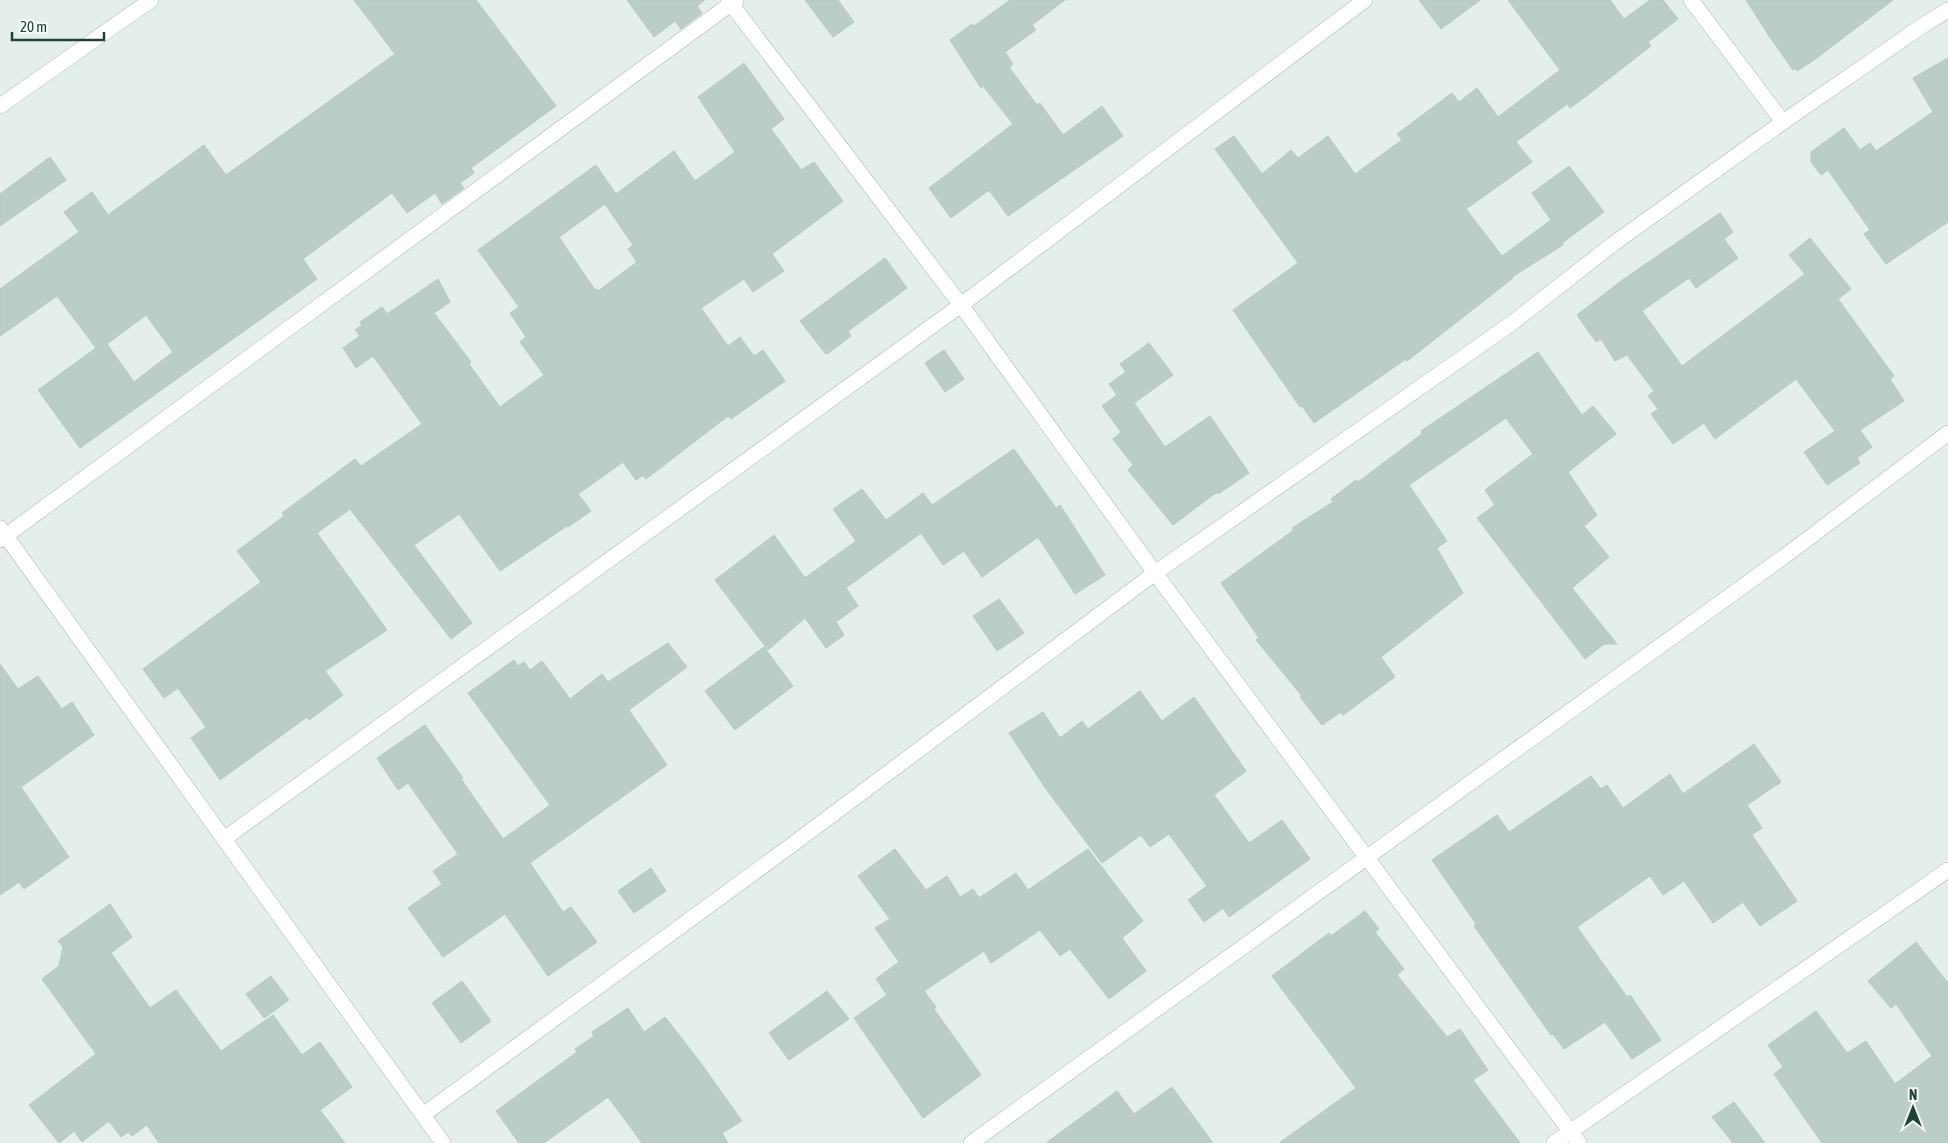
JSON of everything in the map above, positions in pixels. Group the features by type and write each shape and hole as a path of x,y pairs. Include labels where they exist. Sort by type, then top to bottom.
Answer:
{"street":[{"path":"0,106 151,0"},
{"path":"224,839 961,305 1366,0"},
{"path":"1691,0 1783,122"},
{"path":"443,1143 2,535 731,1 961,305 1156,573 1574,1137"},
{"path":"423,1115 789,847 1156,573 1512,323 1614,244 1783,122 1948,10"},
{"path":"971,1143 1789,553 1948,433"},
{"path":"1554,1143 1574,1137 1948,870"}],"building":[{"path":"354,0 476,0 556,106 471,168 474,173 460,183 464,188 442,204 435,193 407,213 392,193 303,259 317,279 80,448 38,390 96,348 57,296 0,336 0,289 79,232 64,212 92,192 108,215 204,145 226,175 395,54","holes":["146,315 173,352 134,382 107,344"]},
{"path":"627,0 705,0 697,6 702,13 681,29 675,21 654,37"},
{"path":"805,0 838,0 854,22 833,37"},
{"path":"1010,0 1065,0 1032,25 1036,30 1005,52 1013,64 1009,67 1037,105 1040,103 1063,135 1102,106 1123,136 1008,216 989,190 951,218 929,188 1013,124 983,86 981,88 950,40 972,24 974,26"},
{"path":"1419,0 1480,0 1441,29"},
{"path":"1508,0 1610,0 1624,19 1650,0 1663,0 1678,19 1648,42 1651,46 1589,94 1570,108 1567,104 1516,142 1532,162 1466,209 1502,256 1551,220 1532,193 1569,166 1604,212 1562,243 1563,245 1512,277 1407,361 1406,359 1314,423 1302,406 1300,407 1233,310 1298,263 1215,149 1234,136 1262,174 1291,150 1298,158 1328,136 1355,174 1402,140 1397,134 1452,93 1459,102 1477,88 1498,117 1560,70"},
{"path":"1746,0 1893,0 1797,71 1795,68 1793,70"},
{"path":"1948,58 1948,222 1886,264 1864,234 1870,230 1828,170 1821,175 1811,162 1811,152 1844,128 1860,150 1870,143 1876,151 1933,112 1913,78"},
{"path":"744,63 784,119 771,129 801,170 814,162 843,201 772,254 784,271 753,292 744,279 701,308 728,346 740,337 754,356 763,350 785,381 731,419 728,416 646,479 643,475 636,480 623,462 578,494 591,511 500,571 459,514 414,545 472,623 451,639 350,509 317,533 387,630 325,671 343,695 309,720 307,717 220,780 191,738 206,727 178,688 164,698 143,669 261,582 237,551 284,516 282,513 355,459 361,466 422,424 373,356 356,368 343,348 360,336 355,330 362,325 360,322 382,307 387,314 438,279 450,302 434,313 471,362 469,364 500,407 544,375 520,342 526,337 510,313 519,307 478,250 596,165 616,194 674,151 695,181 735,152 698,97","holes":["605,204 633,245 628,249 637,262 598,291 595,290 559,237"]},
{"path":"50,157 66,180 0,226 0,194"},
{"path":"1720,213 1733,232 1724,239 1738,258 1696,288 1689,278 1642,311 1682,366 1805,274 1789,255 1810,238 1851,289 1838,299 1894,376 1890,379 1904,401 1860,430 1872,447 1857,458 1860,463 1827,485 1804,452 1835,431 1796,379 1715,439 1704,423 1673,444 1651,414 1658,409 1648,396 1654,391 1627,355 1615,361 1601,339 1596,342 1577,315 1621,281"},
{"path":"885,258 907,288 848,331 851,336 827,354 825,353 800,321"},
{"path":"1149,343 1173,375 1134,403 1165,447 1210,416 1249,473 1218,494 1217,492 1173,525 1128,470 1133,465 1113,439 1121,432 1102,406 1117,395 1109,384 1126,372 1120,364"},
{"path":"944,350 964,379 945,392 925,363"},
{"path":"1538,352 1582,415 1593,406 1616,434 1568,472 1597,515 1584,526 1609,557 1572,588 1617,644 1604,644 1585,659 1477,518 1495,505 1485,490 1533,454 1506,418 1409,485 1447,541 1437,548 1463,593 1381,657 1395,677 1343,715 1341,712 1322,725 1300,697 1302,696 1256,640 1259,638 1221,583 1294,530 1292,528 1333,502 1331,499 1356,480 1358,482 1422,434 1421,431"},
{"path":"1014,449 1056,508 1060,505 1105,575 1075,594 1038,537 982,577 964,551 943,565 921,533 846,588 858,606 836,622 844,635 826,648 805,618 768,650 715,580 774,535 805,578 856,541 833,509 862,489 886,520 923,493 932,505"},
{"path":"999,599 1024,633 997,651 973,616"},
{"path":"668,643 687,667 629,710 667,765 530,863 563,912 571,907 597,942 548,976 505,914 443,957 408,908 442,884 433,871 458,854 408,783 398,790 377,758 425,725 503,839 550,805 468,693 514,660 518,666 524,662 530,670 542,661 570,699 602,674 608,682"},
{"path":"764,647 793,686 735,730 705,691"},
{"path":"0,664 18,689 38,676 62,709 72,702 94,735 21,787 69,857 24,889 19,882 0,895"},
{"path":"1140,691 1162,721 1194,697 1246,771 1214,795 1249,843 1282,820 1310,859 1229,917 1223,908 1204,922 1188,900 1207,886 1169,834 1150,847 1141,835 1102,863 1046,789 1009,733 1043,712 1060,738 1082,721 1088,729"},
{"path":"1754,744 1781,782 1747,805 1762,828 1752,835 1797,901 1760,926 1743,902 1713,923 1684,881 1663,895 1650,876 1577,927 1627,997 1630,995 1661,1040 1632,1059 1605,1022 1564,1049 1553,1034 1551,1035 1474,926 1476,924 1432,860 1497,815 1509,832 1591,776 1601,789 1607,785 1623,808 1670,774 1683,794"},
{"path":"895,849 926,890 947,876 960,897 973,889 979,898 1016,873 1028,890 1088,849 1143,921 1122,938 1146,971 1109,999 1070,949 1060,956 1040,930 991,963 984,951 924,991 936,1007 934,1009 981,1075 923,1118 854,1018 887,995 876,979 899,962 875,928 890,919 858,876"},
{"path":"651,868 666,891 634,913 618,891"},
{"path":"110,904 132,937 111,953 150,1008 176,990 221,1051 273,1015 302,1055 320,1042 352,1087 320,1110 345,1143 159,1143 147,1125 132,1136 128,1132 121,1137 109,1121 82,1142 74,1131 59,1143 29,1105 96,1054 42,979 59,966 63,947 58,941"},
{"path":"1365,911 1379,929 1375,932 1404,969 1397,975 1447,1037 1460,1029 1488,1070 1473,1080 1520,1143 1279,1143 1356,1088 1272,976 1329,933 1331,936"},
{"path":"1916,942 1948,983 1948,1143 1822,1143 1774,1074 1783,1067 1768,1045 1816,1011 1847,1053 1866,1041 1895,1084 1932,1056 1896,1004 1891,1008 1868,981"},
{"path":"271,976 289,1000 264,1018 246,994"},
{"path":"462,981 491,1021 461,1043 432,1003"},
{"path":"827,991 849,1019 789,1060 769,1033"},
{"path":"628,1008 644,1032 665,1017 700,1062 742,1121 722,1133 728,1143 642,1143 608,1097 544,1143 519,1143 496,1111 577,1052 575,1049 594,1036 592,1032"},
{"path":"1172,1087 1213,1143 1046,1143 1117,1091 1134,1114"},
{"path":"1734,1102 1765,1143 1733,1143 1712,1117"}]}
